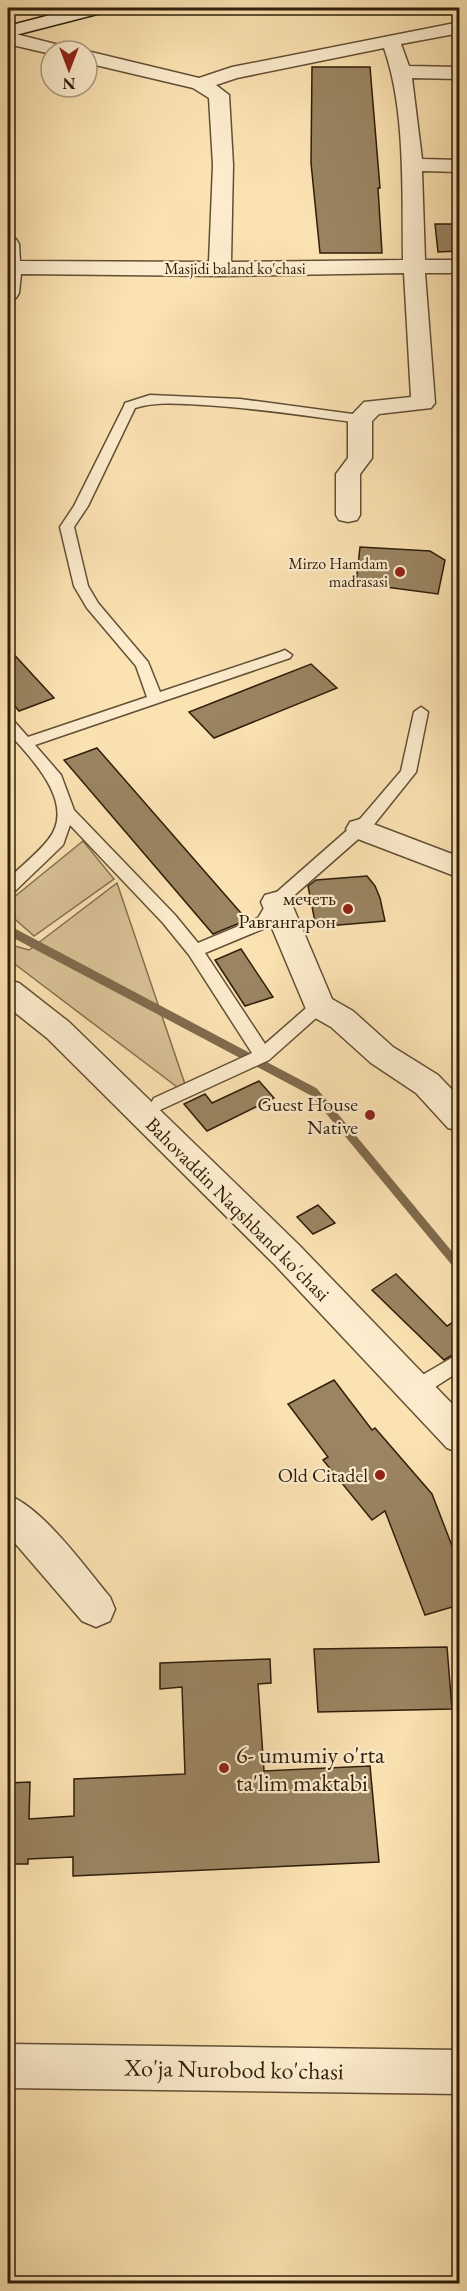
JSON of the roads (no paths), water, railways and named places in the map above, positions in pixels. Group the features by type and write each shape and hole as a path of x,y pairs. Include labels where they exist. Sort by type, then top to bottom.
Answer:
{"street":[{"path":"8,32 99,8"},
{"path":"200,84 232,73 459,27"},
{"path":"8,38 39,46"},
{"path":"348,515 348,474 360,458 360,419 372,407 423,403 414,266 412,165 402,72 391,42"},
{"path":"99,60 200,84 219,94 223,165 220,269"},
{"path":"402,72 459,73"},
{"path":"412,165 459,165"},
{"path":"8,243 9,279"},
{"name":"Masjidi baland ko'chasi","path":"9,279 220,269 459,266"},
{"path":"360,829 459,867"},
{"path":"276,902 295,943 319,1006 342,1019 382,1055 427,1084 459,1119"},
{"name":"Bahovaddin Naqshband ko'chasi","path":"8,991 58,1030 287,1255 459,1437"},
{"path":"8,1512 26,1527 96,1609"},
{"name":"Xo'ja Nurobod ko'chasi","path":"8,2066 459,2072"}],"lane":[{"path":"155,699 143,665 92,605 81,586 67,527 81,506 130,406 150,399 207,401 240,403 360,419"},
{"path":"25,743 285,655"},
{"path":"195,951 264,922 276,902 360,829 408,772 421,712"},
{"path":"8,723 53,776 67,812 169,919 195,951 257,1058"},
{"path":"8,888 57,841 67,812"},
{"path":"160,1103 257,1058 319,1006"},
{"path":"414,1390 459,1361"}],"waterway":[{"path":"8,930 314,1092 460,1268"}],"place":[{"name":"Mirzo Hamdam madrasasi","path":"400,572"},
{"name":"мечеть Равгангарон","path":"348,909"},
{"name":"Guest House Native","path":"370,1115"},
{"name":"Old Citadel","path":"380,1475"},
{"name":"6- umumiy o'rta ta'lim maktabi","path":"224,1768"}]}
